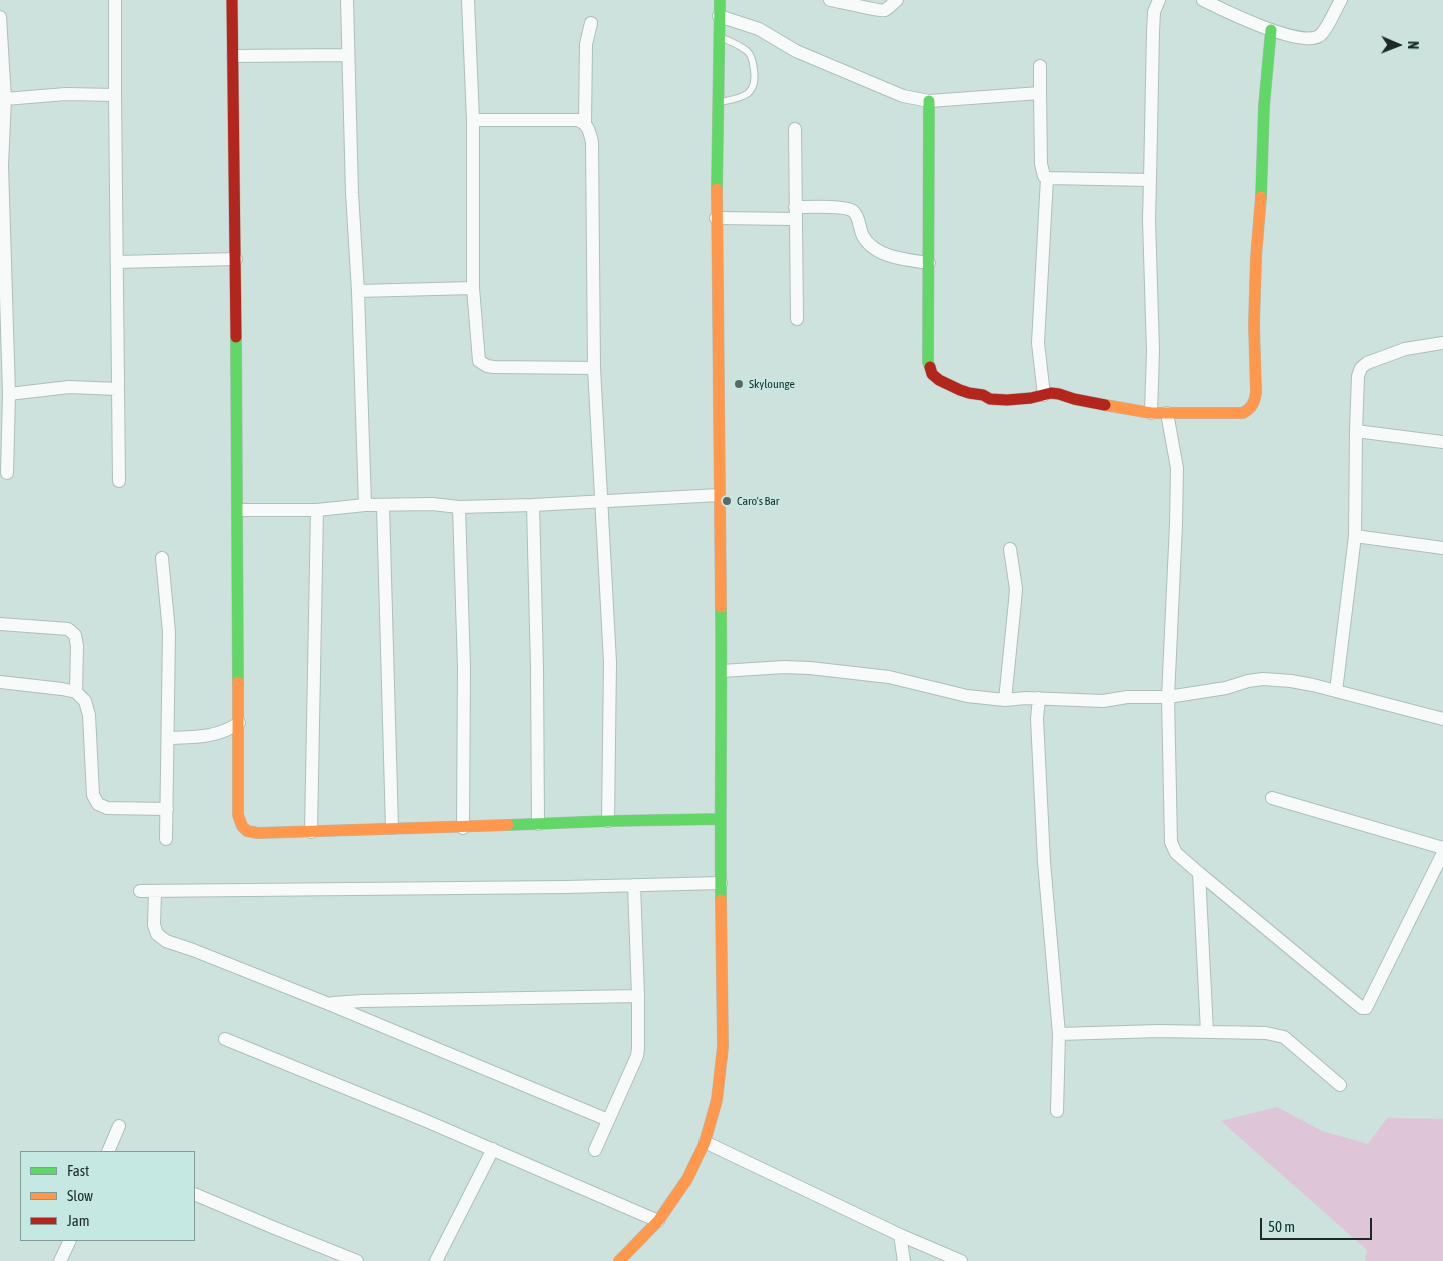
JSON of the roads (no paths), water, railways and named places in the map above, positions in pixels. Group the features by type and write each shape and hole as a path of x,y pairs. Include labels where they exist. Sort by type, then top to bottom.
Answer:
{"street":[{"path":"116,0 115,95 119,481"},
{"path":"232,0 238,510 238,815 242,826 247,831 258,833 720,819"},
{"path":"347,0 352,193 358,291 365,505"},
{"path":"468,0 473,120 474,288 479,361 494,367 594,368"},
{"path":"619,1261 658,1221 687,1179 705,1142 717,1100 723,1047 720,819 722,671 718,495 716,218 720,0"},
{"path":"830,0 879,11 885,10 897,0"},
{"path":"1151,413 1153,351 1149,220 1153,18 1155,7 1159,0"},
{"path":"1203,0 1271,30 1307,39 1318,37 1323,32 1341,0"},
{"path":"719,16 759,29 796,50 903,96 929,101 1040,94"},
{"path":"0,17 4,99 1,165 9,394 7,473"},
{"path":"592,23 586,44 585,123 592,142 594,368 610,662 608,821"},
{"path":"929,101 928,362 932,374 939,380 960,390 983,395 990,399 1031,398 1051,393 1151,413 1243,413 1252,408 1256,392 1254,325 1256,257 1260,213 1264,106 1271,30"},
{"path":"233,56 348,55"},
{"path":"1040,66 1042,173 1047,178 1150,180"},
{"path":"4,99 66,94 115,95"},
{"path":"473,120 578,120 585,123"},
{"path":"795,129 797,319"},
{"path":"1044,395 1038,343 1047,178"},
{"path":"716,218 841,208 851,210 855,213 867,243 879,251 902,259 929,263"},
{"path":"118,262 236,259"},
{"path":"358,291 474,288"},
{"path":"1336,691 1355,536 1358,376 1361,368 1367,363 1405,349 1443,343"},
{"path":"9,394 69,388 118,388"},
{"path":"1167,413 1176,468 1176,524 1168,697 1171,842 1176,853 1362,1008 1366,1008 1443,853"},
{"path":"1356,431 1443,442"},
{"path":"238,510 317,510 365,505 432,504 460,507 533,505 718,495"},
{"path":"533,505 538,824"},
{"path":"383,506 392,828"},
{"path":"460,507 464,668 463,828"},
{"path":"311,832 317,510"},
{"path":"1355,536 1443,548"},
{"path":"1005,700 1016,589 1010,549"},
{"path":"162,558 169,632 169,738 166,839"},
{"path":"0,624 68,629 75,635 77,646 76,692"},
{"path":"722,671 784,667 810,668 889,677 967,696 1005,700 1038,698 1103,701 1126,697 1168,697 1226,688 1248,681 1291,681 1443,720"},
{"path":"0,682 76,692 85,701 89,715 93,795 98,804 107,808 167,809"},
{"path":"1038,698 1037,720 1044,862 1059,1034 1057,1111"},
{"path":"169,738 213,735 239,722"},
{"path":"1272,798 1443,848"},
{"path":"1199,873 1208,1032"},
{"path":"140,891 634,885 722,882"},
{"path":"595,1150 637,1056 638,996 634,885"},
{"path":"155,891 154,925 157,934 166,941 329,1004 608,1120"},
{"path":"329,1004 362,1001 638,996"},
{"path":"1059,1034 1159,1030 1279,1035 1284,1037 1340,1085"},
{"path":"225,1040 424,1120 658,1221"},
{"path":"108,1151 119,1126"},
{"path":"705,1142 961,1261"},
{"path":"436,1261 492,1149"},
{"path":"195,1194 357,1261"},
{"path":"900,1234 904,1261"},
{"path":"60,1261 70,1241"}],"lane":[{"path":"718,102 746,96 753,89 755,77 749,52 719,36"}],"place":[{"name":"Skylounge","path":"739,384"},
{"name":"Caro's Bar","path":"727,501"}]}
